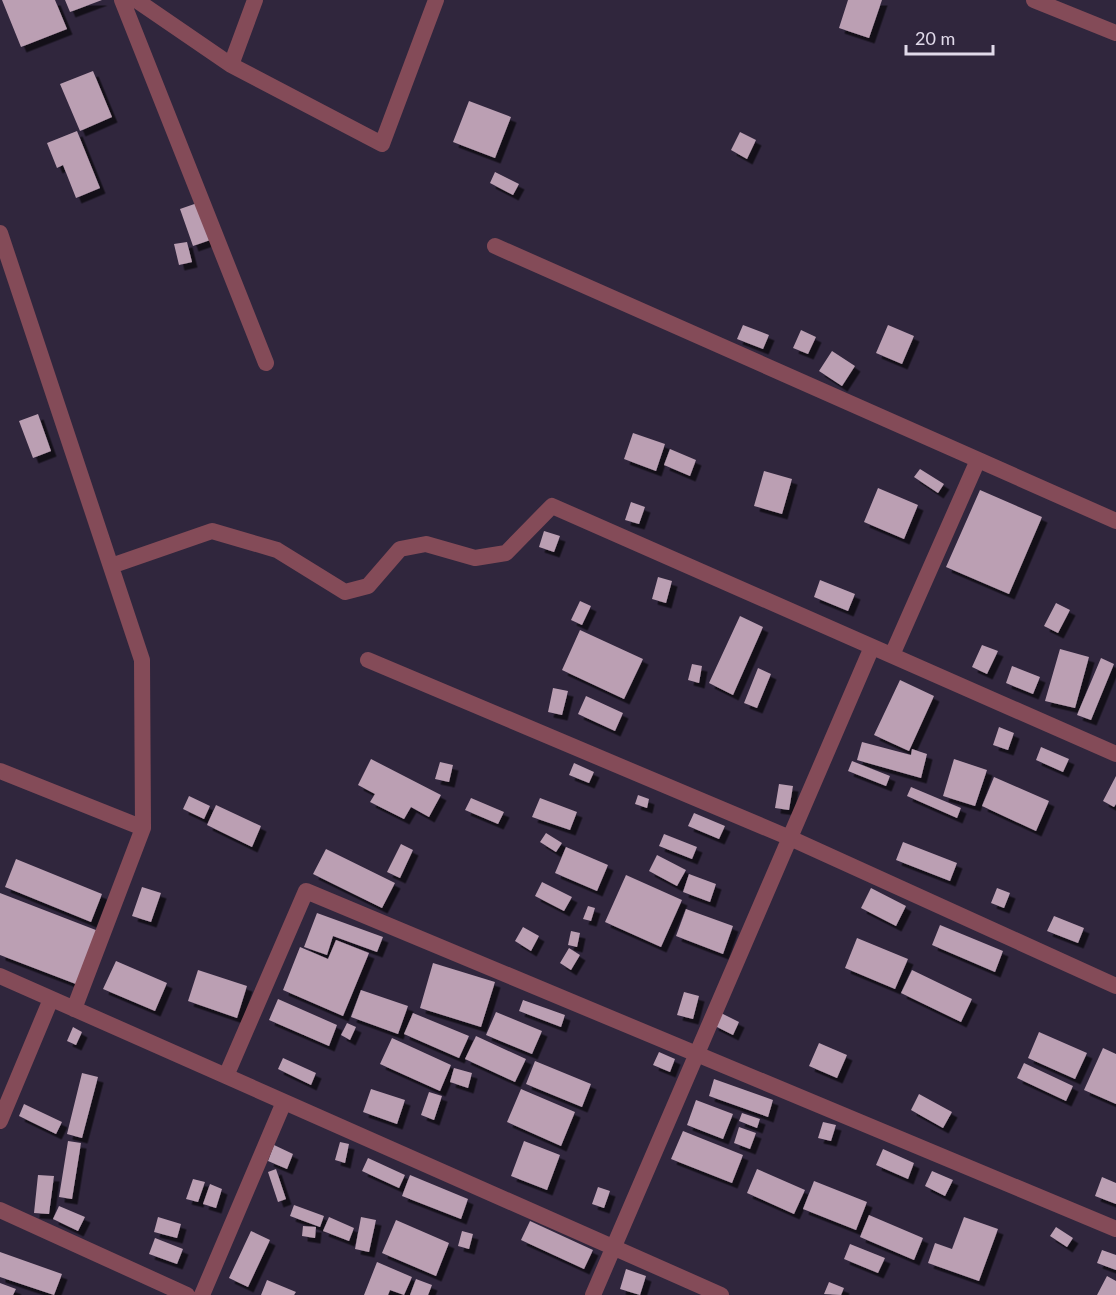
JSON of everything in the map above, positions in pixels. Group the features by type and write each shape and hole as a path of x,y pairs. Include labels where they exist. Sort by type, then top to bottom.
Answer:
{"street":[{"path":"122,0 266,363"},
{"path":"136,0 231,65 382,144 436,0"},
{"path":"231,65 255,0"},
{"path":"1034,0 1116,33"},
{"path":"0,233 142,660 143,828 74,1009"},
{"path":"495,246 1116,521"},
{"path":"892,655 978,460"},
{"path":"111,566 213,531 277,550 345,592 368,586 400,549 426,544 475,558 506,553 552,506 1116,754"},
{"path":"593,1295 872,646"},
{"path":"368,660 790,838 1116,986"},
{"path":"0,771 143,828"},
{"path":"226,1076 306,891 1116,1229"},
{"path":"0,976 721,1295"},
{"path":"0,1121 51,999"},
{"path":"202,1295 284,1102"},
{"path":"0,1210 188,1295"}],"building":[{"path":"2,0 55,0 67,29 21,47"},
{"path":"65,0 102,0 70,12"},
{"path":"848,0 882,0 869,38 839,28"},
{"path":"93,71 112,117 80,131 60,84"},
{"path":"469,101 511,117 495,158 453,142"},
{"path":"77,131 100,188 76,198 63,165 57,168 47,143"},
{"path":"740,132 756,140 747,159 731,150"},
{"path":"495,172 519,184 513,195 490,183"},
{"path":"203,201 216,238 193,246 180,209"},
{"path":"187,242 192,262 179,265 174,244"},
{"path":"743,325 769,335 763,349 737,339"},
{"path":"888,325 914,336 902,364 876,353"},
{"path":"801,330 816,337 808,354 793,348"},
{"path":"832,351 855,366 842,386 819,371"},
{"path":"38,414 51,451 33,458 19,421"},
{"path":"633,433 665,444 656,471 624,459"},
{"path":"670,449 696,460 690,476 664,465"},
{"path":"920,469 944,484 938,493 914,477"},
{"path":"764,471 792,479 782,514 754,506"},
{"path":"878,488 918,505 904,539 864,522"},
{"path":"980,490 1042,517 1009,594 946,567"},
{"path":"631,502 645,507 639,524 625,520"},
{"path":"544,531 560,536 554,552 539,547"},
{"path":"658,577 672,581 666,603 652,599"},
{"path":"820,580 855,594 848,611 814,597"},
{"path":"580,601 591,606 582,625 571,620"},
{"path":"1056,603 1070,610 1058,633 1044,626"},
{"path":"740,616 763,627 733,695 709,683"},
{"path":"580,630 643,659 624,699 562,670"},
{"path":"982,645 998,651 987,674 972,667"},
{"path":"1060,649 1089,657 1075,708 1045,701"},
{"path":"1101,658 1114,664 1091,720 1077,715"},
{"path":"692,664 702,666 699,683 688,680"},
{"path":"1012,666 1040,677 1033,694 1006,683"},
{"path":"758,668 771,674 757,708 744,703"},
{"path":"900,680 934,696 909,751 874,735"},
{"path":"553,688 568,691 562,715 548,712"},
{"path":"586,696 623,713 615,731 578,714"},
{"path":"999,727 1014,733 1008,750 993,745"},
{"path":"862,742 911,755 912,749 927,754 921,778 857,760"},
{"path":"1041,747 1069,759 1063,772 1036,760"},
{"path":"371,759 441,795 429,817 411,807 404,819 370,802 375,794 358,785"},
{"path":"954,759 987,770 975,806 943,796"},
{"path":"852,761 890,776 886,786 848,771"},
{"path":"440,762 453,765 449,782 435,779"},
{"path":"574,763 594,772 589,783 569,775"},
{"path":"1116,776 1116,804 1114,807 1103,801"},
{"path":"994,777 1049,801 1036,831 982,806"},
{"path":"779,784 793,786 789,810 775,808"},
{"path":"911,787 961,808 957,818 907,796"},
{"path":"638,795 649,799 647,808 635,804"},
{"path":"189,796 210,806 204,819 183,809"},
{"path":"471,798 504,812 498,824 465,810"},
{"path":"540,798 577,812 570,830 532,817"},
{"path":"216,805 261,826 252,847 207,825"},
{"path":"694,813 725,826 719,839 688,826"},
{"path":"546,833 562,843 556,852 540,842"},
{"path":"664,834 697,847 692,859 659,846"},
{"path":"903,842 957,863 950,881 896,860"},
{"path":"401,844 413,850 400,878 387,872"},
{"path":"566,847 608,865 597,891 555,873"},
{"path":"326,849 395,883 382,908 313,874"},
{"path":"657,855 686,870 677,886 649,871"},
{"path":"16,859 102,894 91,922 5,887"},
{"path":"689,874 716,884 710,902 683,892"},
{"path":"626,875 682,900 661,947 605,922"},
{"path":"542,882 572,897 564,911 535,896"},
{"path":"142,887 161,893 151,922 132,916"},
{"path":"871,888 906,906 896,926 861,908"},
{"path":"997,888 1010,893 1004,908 991,903"},
{"path":"0,893 101,932 81,986 0,955"},
{"path":"588,906 595,908 591,921 583,919"},
{"path":"686,909 733,926 723,954 676,936"},
{"path":"317,913 383,937 377,952 333,936 327,955 304,947"},
{"path":"1054,916 1084,928 1078,943 1047,931"},
{"path":"940,925 1003,951 995,972 932,945"},
{"path":"523,927 539,936 531,951 515,941"},
{"path":"571,931 580,933 577,947 568,945"},
{"path":"857,938 908,959 895,989 845,968"},
{"path":"336,940 369,953 343,1016 283,990 300,947 328,959"},
{"path":"569,948 580,955 571,970 560,963"},
{"path":"116,961 167,983 155,1011 103,989"},
{"path":"433,963 495,982 481,1027 420,1008"},
{"path":"198,970 247,986 237,1018 188,1001"},
{"path":"912,970 972,999 961,1022 901,993"},
{"path":"361,990 408,1006 398,1034 351,1017"},
{"path":"684,992 699,996 693,1019 677,1015"},
{"path":"278,999 337,1025 329,1046 269,1020"},
{"path":"523,1000 565,1015 561,1027 519,1011"},
{"path":"496,1012 542,1031 532,1054 486,1035"},
{"path":"719,1012 739,1022 733,1035 713,1025"},
{"path":"413,1013 469,1036 459,1058 404,1034"},
{"path":"347,1023 356,1027 350,1040 341,1035"},
{"path":"73,1027 82,1032 76,1045 67,1041"},
{"path":"1039,1032 1087,1053 1075,1079 1028,1058"},
{"path":"476,1036 526,1059 515,1082 465,1059"},
{"path":"392,1038 451,1065 440,1091 380,1064"},
{"path":"819,1043 847,1055 837,1078 809,1066"},
{"path":"1103,1048 1116,1054 1116,1104 1084,1090"},
{"path":"659,1052 675,1059 670,1072 653,1065"},
{"path":"283,1058 316,1073 311,1085 278,1069"},
{"path":"535,1061 591,1084 582,1107 526,1084"},
{"path":"1024,1063 1073,1086 1066,1101 1017,1078"},
{"path":"454,1068 472,1073 468,1088 450,1082"},
{"path":"82,1073 98,1077 82,1138 67,1134"},
{"path":"714,1079 773,1100 768,1117 709,1096"},
{"path":"371,1089 405,1100 397,1124 363,1112"},
{"path":"521,1089 575,1112 561,1146 507,1122"},
{"path":"429,1092 442,1096 434,1120 421,1115"},
{"path":"919,1094 952,1112 943,1128 911,1110"},
{"path":"696,1100 733,1114 723,1139 687,1125"},
{"path":"24,1104 62,1122 56,1134 19,1116"},
{"path":"742,1113 760,1119 757,1128 739,1121"},
{"path":"823,1122 836,1125 831,1141 818,1138"},
{"path":"739,1127 756,1133 750,1149 734,1143"},
{"path":"683,1131 743,1155 732,1183 671,1159"},
{"path":"68,1141 81,1143 72,1199 59,1197"},
{"path":"524,1141 560,1155 547,1190 511,1176"},
{"path":"340,1142 349,1144 345,1163 335,1160"},
{"path":"274,1145 293,1154 287,1169 268,1161"},
{"path":"883,1149 914,1163 908,1179 876,1165"},
{"path":"368,1158 405,1175 399,1188 362,1171"},
{"path":"276,1169 286,1199 278,1202 268,1172"},
{"path":"757,1169 805,1190 794,1214 747,1193"},
{"path":"932,1171 953,1180 945,1196 925,1186"},
{"path":"38,1175 54,1176 49,1214 34,1213"},
{"path":"410,1175 468,1199 461,1219 402,1196"},
{"path":"1102,1177 1116,1183 1116,1204 1095,1196"},
{"path":"193,1179 205,1182 198,1202 186,1199"},
{"path":"814,1181 867,1202 856,1230 803,1209"},
{"path":"210,1184 222,1189 216,1208 203,1204"},
{"path":"598,1187 610,1191 604,1208 592,1204"},
{"path":"294,1205 324,1216 320,1227 290,1216"},
{"path":"59,1206 85,1217 78,1231 53,1219"},
{"path":"869,1215 923,1238 914,1260 860,1237"},
{"path":"158,1217 181,1224 177,1238 154,1232"},
{"path":"329,1217 354,1228 349,1241 323,1231"},
{"path":"361,1217 376,1220 369,1252 355,1249"},
{"path":"964,1217 998,1229 979,1281 928,1263 935,1243 952,1249"},
{"path":"396,1220 449,1243 436,1276 382,1253"},
{"path":"530,1221 593,1250 584,1269 521,1240"},
{"path":"303,1226 316,1227 315,1238 302,1236"},
{"path":"1056,1227 1073,1238 1067,1247 1050,1236"},
{"path":"251,1231 270,1240 248,1287 229,1278"},
{"path":"462,1231 473,1234 469,1249 458,1246"},
{"path":"155,1238 183,1249 177,1264 149,1254"},
{"path":"850,1244 885,1258 878,1273 844,1259"},
{"path":"1102,1250 1116,1255 1116,1270 1097,1263"},
{"path":"0,1252 62,1274 54,1295 0,1277"},
{"path":"377,1262 412,1277 404,1295 390,1290 388,1295 364,1295"},
{"path":"626,1269 646,1276 640,1295 620,1289"},
{"path":"1107,1276 1116,1281 1116,1295 1097,1295"},
{"path":"416,1279 432,1285 428,1295 410,1295"},
{"path":"267,1280 296,1292 294,1295 261,1295"},
{"path":"829,1282 844,1288 841,1295 824,1294"},
{"path":"0,1283 16,1289 13,1295 0,1295"}]}
